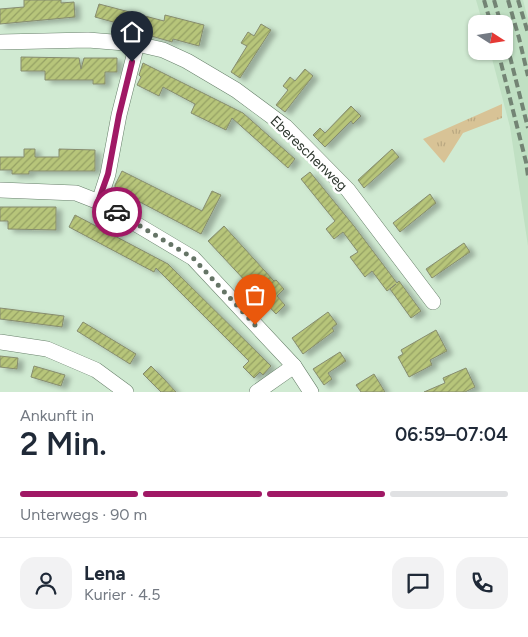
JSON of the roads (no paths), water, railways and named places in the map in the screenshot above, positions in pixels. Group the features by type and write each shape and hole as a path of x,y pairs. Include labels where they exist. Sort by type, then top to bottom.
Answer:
{"street":[{"name":"Ebereschenweg","path":"0,42 88,40 136,44 163,50 187,61 236,90 286,127 348,190 433,302"},
{"path":"98,202 108,174 119,115 136,44"},
{"path":"0,190 76,193 98,202 193,258 294,366 310,392"},
{"path":"0,342 47,349 96,370 126,392"},
{"path":"257,392 294,366"}],"railway":[{"path":"484,0 488,15"},
{"path":"494,0 498,15"},
{"path":"508,0 528,76"},
{"path":"518,0 528,33"},
{"path":"500,60 528,176"},
{"path":"511,60 528,128"}]}
